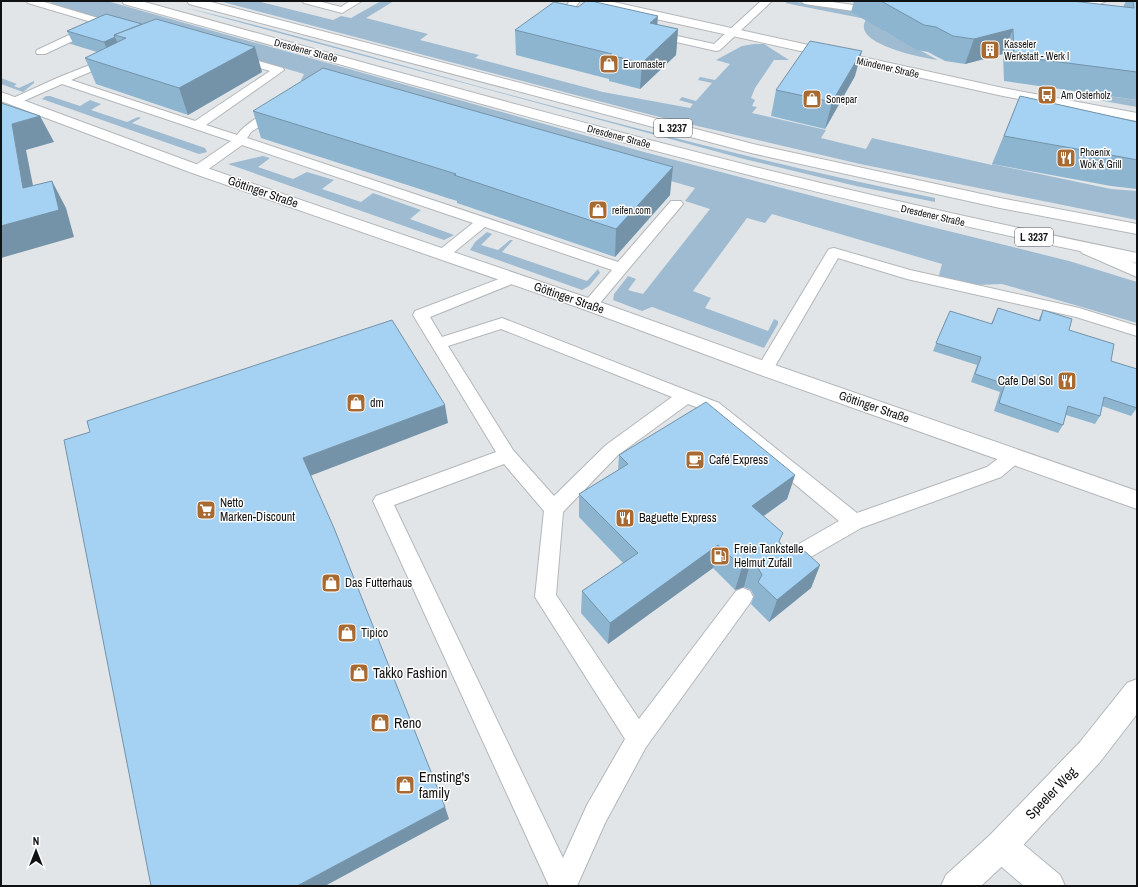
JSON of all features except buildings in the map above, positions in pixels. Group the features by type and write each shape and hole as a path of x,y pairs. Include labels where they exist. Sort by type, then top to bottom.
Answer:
{"main road":[{"name":"Dresdener Straße","path":"128,1 648,144 741,168 922,213 1088,249 1137,258"},
{"name":"Dresdener Straße","path":"193,1 750,148 1000,203 1137,229"},
{"name":"Mündener Straße","path":"593,1 1003,92 1137,118"},
{"name":"Göttinger Straße","path":"8,98 198,170 590,305 765,369 1137,500"},
{"path":"1088,249 1137,271"},
{"name":"Speeler Weg","path":"957,886 1001,846 1090,752 1137,692"},
{"path":"1001,846 1049,886"}],"lane":[{"path":"31,1 94,20 90,29 41,52"},
{"path":"307,1 342,10 357,1"},
{"path":"576,1 563,15 586,20"},
{"path":"647,33 716,48 767,1"},
{"path":"805,1 887,12"},
{"path":"1064,1 1092,5 1101,1"},
{"path":"196,126 279,70 225,55"},
{"path":"8,98 61,80 120,56"},
{"path":"61,80 620,268"},
{"path":"198,170 240,140 246,130 282,108"},
{"path":"590,305 676,204"},
{"path":"443,254 483,222"},
{"path":"765,369 834,252 907,274 1079,313 1137,331"},
{"path":"512,278 421,315 507,455 554,508"},
{"path":"438,344 502,323 713,407 854,522"},
{"path":"638,739 545,597 554,508 612,450 686,396"},
{"path":"507,455 383,501 563,886"},
{"path":"783,563 854,522 994,472 1014,456"},
{"path":"563,886 596,814 638,739 743,597"}],"shaded area":[{"path":"47,1 107,1 644,152 1069,261 1137,282 1137,323 1002,284 977,285 938,279 942,264 772,214 765,223 747,218 693,291 711,298 705,308 768,331 774,319 778,321 778,324 764,348 652,307 642,311 613,300 614,294 628,276 636,279 628,290 643,294 710,209 685,201 695,188 595,159 463,189 450,199 439,195 302,86 301,80 304,74 157,31 112,28 74,45 67,43 100,24 52,5 51,2"},
{"path":"219,1 257,1 333,20 341,16 351,18 381,1 394,1 366,18 428,34 420,40 479,55 475,58 603,92 690,108 693,104 679,100 682,97 696,101 712,83 698,80 700,77 715,80 730,64 716,60 742,46 764,44 789,60 774,60 755,88 751,98 755,100 752,106 757,107 752,113 826,130 821,138 866,149 872,138 992,165 1111,189 1137,191 1137,220 860,164 663,118"},
{"path":"790,1 887,15 884,31 938,60 908,54 884,46 867,34 864,28 866,19 785,3"},
{"path":"183,7 644,130 818,173 935,198 935,202 856,186 744,159"},
{"path":"1,78 17,84 14,86 19,88 34,81 34,83 23,92 1,84"},
{"path":"1086,93 1137,100 1137,107 1087,98"},
{"path":"46,96 80,106 90,100 101,104 91,110 127,122 138,117 141,118 132,123 205,148 207,152 199,154 42,99"},
{"path":"263,156 270,158 258,167 293,179 307,172 334,180 322,189 361,202 373,193 421,210 410,219 454,235 444,240 228,164"},
{"path":"487,232 492,234 481,245 498,250 510,240 513,240 502,252 587,281 598,269 600,273 589,286 582,290 470,250 475,242"}],"place":[{"name":"Kasseler Werkstatt - Werk I","path":"990,50"},
{"name":"Euromaster","path":"609,64"},
{"name":"Am Osterholz","path":"1047,95"},
{"name":"Sonepar","path":"812,99"},
{"name":"Phoenix Wok & Grill","path":"1066,158"},
{"name":"reifen.com","path":"598,210"},
{"name":"Cafe Del Sol","path":"1067,381"},
{"name":"dm","path":"356,403"},
{"name":"Café Express","path":"695,460"},
{"name":"Netto Marken-Discount","path":"206,510"},
{"name":"Baguette Express","path":"625,518"},
{"name":"Freie Tankstelle Helmut Zufall","path":"720,556"},
{"name":"Das Futterhaus","path":"331,583"},
{"name":"Tipico","path":"347,633"},
{"name":"Takko Fashion","path":"359,673"},
{"name":"Reno","path":"380,723"},
{"name":"Ernsting's family","path":"405,785"}]}
